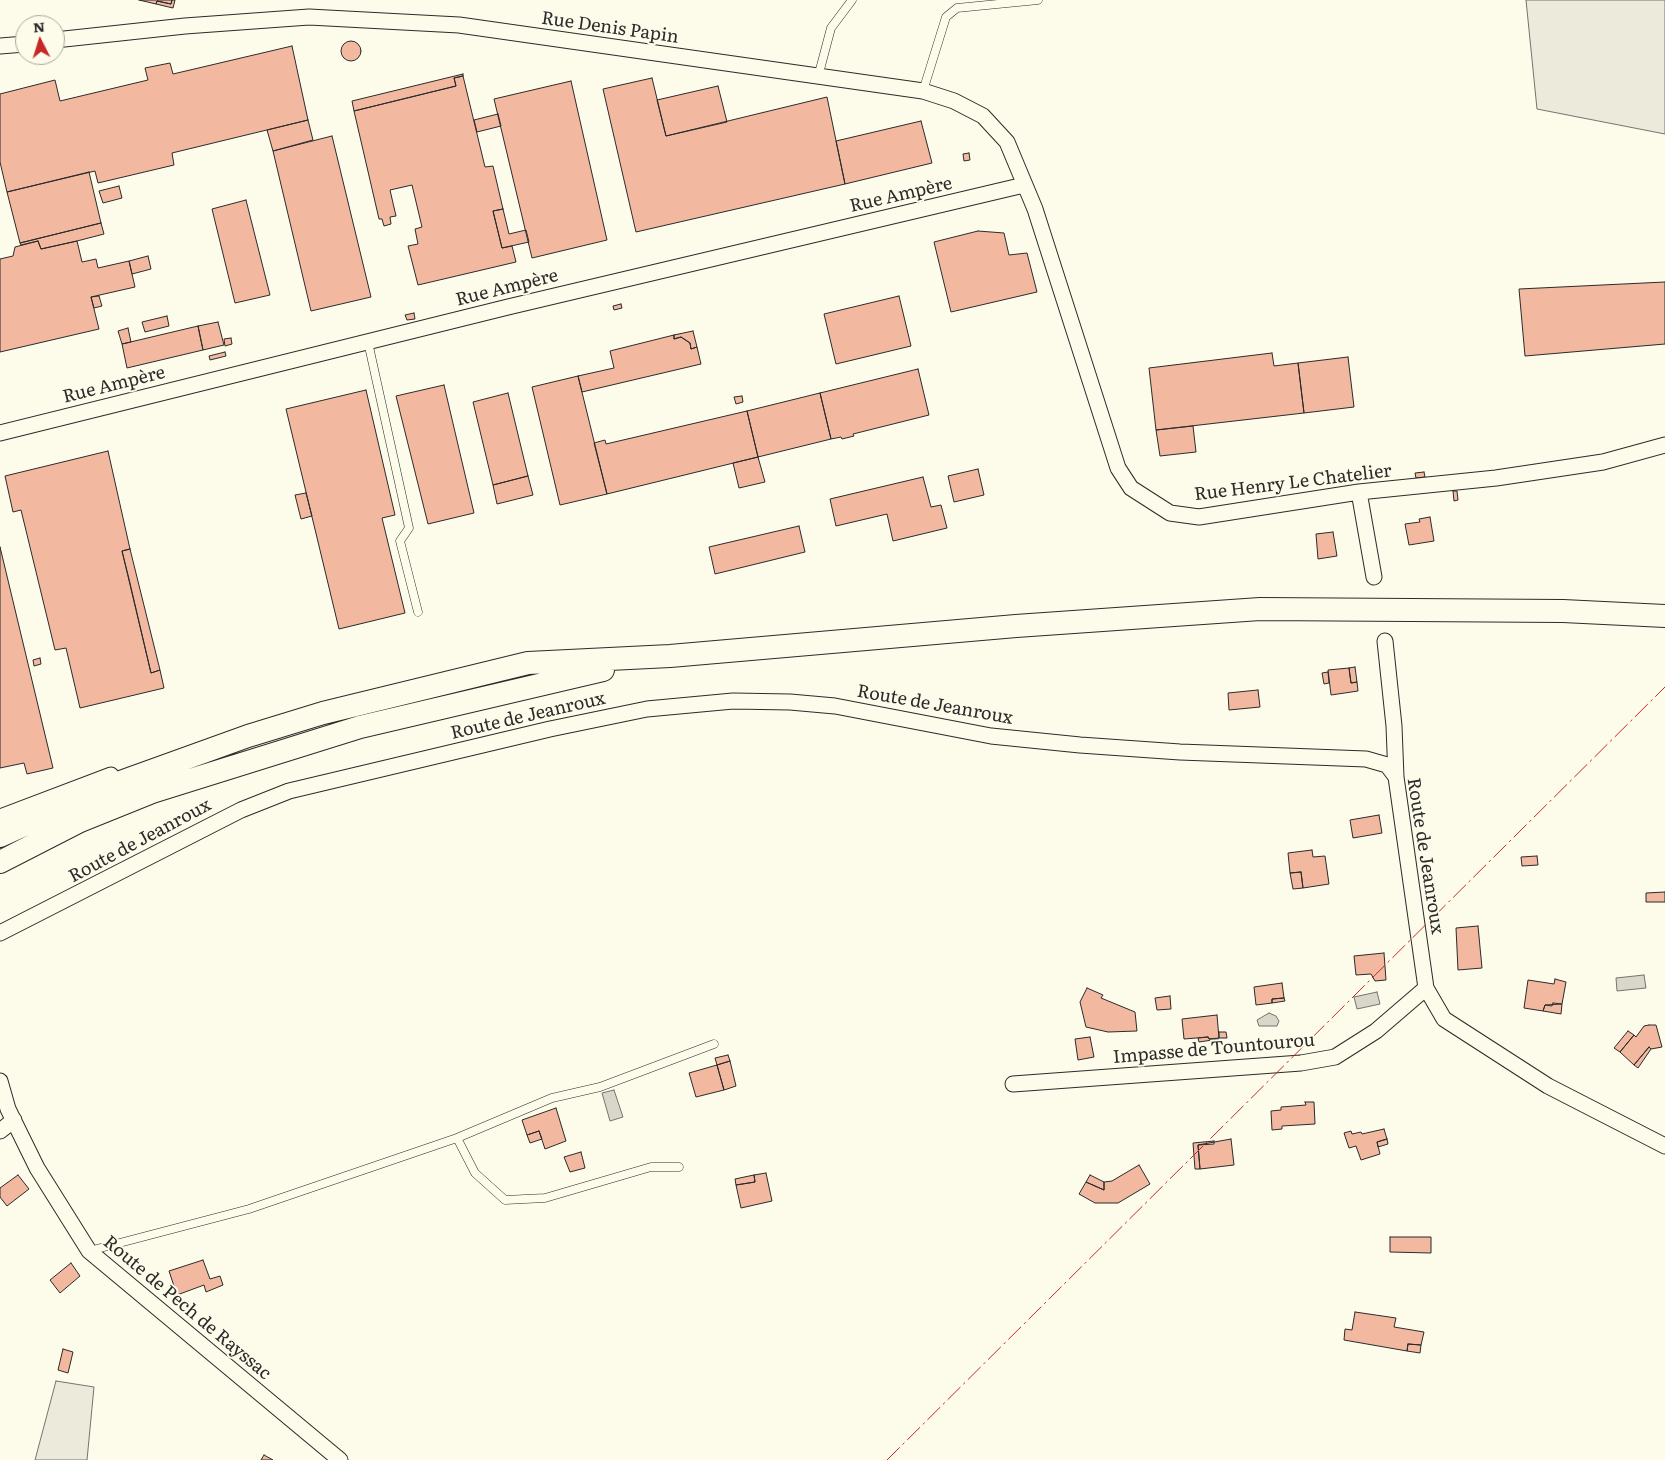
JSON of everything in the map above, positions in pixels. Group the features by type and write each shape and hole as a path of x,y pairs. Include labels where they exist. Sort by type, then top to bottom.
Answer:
{"main road":[{"path":"0,836 112,785 248,736 323,713 528,663 670,656 997,628 1260,609 1535,611 1665,616"},
{"path":"0,862 80,821 152,792 360,727 524,687 670,656"}],"street":[{"name":"Rue Denis Papin","path":"65,39 185,26 309,17 459,25 818,76 923,92 954,101 983,116 1006,142 1024,185"},
{"path":"0,46 15,45"},
{"name":"Rue Ampère","path":"0,433 368,342 1024,185"},
{"name":"Rue Henry Le Chatelier","path":"1024,185 1035,209 1118,468 1131,488 1170,513 1199,517 1359,492 1496,478 1603,462 1665,445"},
{"path":"1359,492 1374,577"},
{"path":"1385,641 1394,726 1396,777"},
{"name":"Route de Jeanroux","path":"0,934 241,810 289,791 550,729 648,709 733,701 835,706 990,736 1080,746 1366,759 1387,765 1396,777 1426,988 1444,1018 1548,1086 1665,1146"},
{"path":"0,816 210,740 231,734 248,736"},
{"name":"Impasse de Tountourou","path":"1013,1084 1302,1063 1335,1057 1376,1032 1426,988"},
{"name":"Route de Pech de Rayssac","path":"0,1081 14,1120 37,1168 89,1251 340,1460"},
{"path":"0,1130 14,1120"}],"lane":[{"path":"818,76 831,28 852,0"},
{"path":"923,92 946,17 957,8 1038,0"},
{"path":"368,342 410,528 400,542 418,612"},
{"path":"89,1251 249,1209 457,1138 552,1098 600,1087 714,1044"},
{"path":"457,1138 475,1173 505,1200 544,1198 651,1167 679,1167"}],"shaded area":[{"path":"1526,0 1665,0 1665,134 1537,109"},
{"path":"1644,975 1646,988 1617,991 1616,978"},
{"path":"1377,992 1380,1004 1357,1009 1354,997"},
{"path":"1269,1013 1276,1016 1279,1021 1277,1026 1259,1026 1257,1020"},
{"path":"614,1090 623,1117 610,1121 602,1093"},
{"path":"56,1381 94,1387 87,1460 35,1460"}],"building":[{"path":"139,0 172,0 171,4 157,1 156,4"},
{"path":"172,0 175,0 173,8 156,4 157,1 171,4"},
{"path":"351,41 358,44 361,51 358,58 351,61 344,58 341,51 344,44"},
{"path":"292,46 308,120 172,153 174,165 98,183 95,171 7,192 0,162 0,94 55,80 60,101 148,80 145,68 170,63 173,74"},
{"path":"463,74 463,76 454,78 456,86 354,111 352,101"},
{"path":"463,76 485,167 493,166 503,209 493,211 502,248 512,246 516,262 418,285 408,246 418,244 415,229 422,227 412,185 390,190 396,216 390,217 391,224 384,226 382,219 379,219 354,111 456,86 454,78"},
{"path":"652,78 666,136 827,97 845,184 636,232 603,89"},
{"path":"571,81 607,240 532,258 494,99"},
{"path":"718,86 727,122 666,136 657,100"},
{"path":"498,114 501,126 477,132 474,120"},
{"path":"308,120 313,140 273,151 267,130"},
{"path":"921,121 932,163 845,184 836,141"},
{"path":"332,136 371,297 311,311 273,151"},
{"path":"969,153 970,160 964,161 963,154"},
{"path":"89,172 101,223 20,243 7,192"},
{"path":"119,186 122,198 103,203 99,191"},
{"path":"246,200 270,295 235,303 212,209"},
{"path":"503,209 509,234 526,230 529,242 502,248 493,211"},
{"path":"101,223 104,234 77,241 41,249 38,241 21,245 20,243"},
{"path":"978,231 1004,233 1009,255 1027,253 1037,292 951,312 934,242"},
{"path":"38,241 41,249 77,241 82,262 96,259 98,268 129,261 135,287 91,297 99,329 0,352 0,259 13,256 15,247"},
{"path":"148,256 151,269 132,274 129,261"},
{"path":"1665,282 1665,344 1525,356 1519,289"},
{"path":"99,296 102,306 94,308 91,297"},
{"path":"899,296 911,346 836,364 824,314"},
{"path":"621,304 622,308 614,310 613,306"},
{"path":"414,313 415,319 407,320 405,315"},
{"path":"167,316 169,326 145,332 142,322"},
{"path":"218,322 224,345 203,350 198,326"},
{"path":"198,326 203,350 127,368 122,344"},
{"path":"128,328 131,342 122,344 118,331"},
{"path":"693,331 697,347 691,349 690,343 681,337 674,339 674,335"},
{"path":"674,335 674,339 681,337 690,343 691,349 697,347 701,364 582,392 578,376 614,368 610,351"},
{"path":"231,338 232,344 225,346 224,339"},
{"path":"225,352 226,356 210,360 209,356"},
{"path":"1272,353 1274,366 1298,363 1304,413 1156,430 1149,368"},
{"path":"1348,357 1354,407 1304,413 1298,363"},
{"path":"918,369 929,415 853,434 854,436 842,439 841,437 831,439 820,393"},
{"path":"578,376 607,494 560,505 532,387"},
{"path":"444,385 474,513 428,524 396,396"},
{"path":"366,390 395,515 382,518 405,613 339,629 286,409"},
{"path":"508,393 528,476 493,485 473,402"},
{"path":"820,393 831,439 758,457 747,411"},
{"path":"742,396 743,402 736,404 734,397"},
{"path":"747,411 758,457 607,494 594,443 605,440 606,444"},
{"path":"1193,426 1196,452 1160,456 1156,430"},
{"path":"108,451 130,549 122,551 151,673 160,670 164,688 80,708 66,648 55,650 21,510 13,512 5,476"},
{"path":"758,457 765,482 739,488 733,463"},
{"path":"978,469 984,495 954,502 948,476"},
{"path":"1424,472 1425,477 1416,478 1415,473"},
{"path":"528,476 533,495 497,504 493,485"},
{"path":"923,477 931,507 941,505 947,528 893,541 887,514 836,526 830,499"},
{"path":"1453,491 1457,491 1458,500 1454,501"},
{"path":"306,493 312,516 301,519 295,495"},
{"path":"1430,517 1434,541 1409,545 1405,524 1420,522 1419,519"},
{"path":"799,526 805,552 715,574 709,547"},
{"path":"1333,532 1337,556 1318,559 1316,534"},
{"path":"0,547 53,768 27,774 24,763 0,768"},
{"path":"130,549 160,670 151,673 122,551"},
{"path":"40,658 41,664 34,666 33,660"},
{"path":"1355,667 1357,682 1351,683 1349,668"},
{"path":"1349,668 1351,683 1357,682 1358,691 1331,695 1328,670"},
{"path":"1328,672 1329,683 1324,684 1322,673"},
{"path":"1258,690 1260,707 1229,710 1228,693"},
{"path":"1379,815 1382,833 1353,838 1350,820"},
{"path":"1312,850 1313,857 1325,856 1329,884 1303,888 1301,872 1290,873 1288,853"},
{"path":"1537,856 1538,865 1522,866 1521,857"},
{"path":"1301,872 1303,888 1293,889 1290,873"},
{"path":"1665,892 1665,902 1646,902 1646,893"},
{"path":"1478,926 1482,968 1458,970 1456,928"},
{"path":"1384,953 1386,980 1375,981 1371,974 1356,975 1354,956"},
{"path":"1555,979 1566,982 1562,1004 1545,1005 1543,1011 1524,1008 1528,980 1554,984"},
{"path":"1282,983 1284,998 1272,999 1272,1003 1256,1005 1254,987"},
{"path":"1087,988 1103,995 1101,998 1135,1012 1137,1031 1108,1032 1086,1027 1080,1002"},
{"path":"1170,996 1171,1009 1157,1010 1155,998"},
{"path":"1284,998 1285,1001 1272,1003 1272,999"},
{"path":"1553,1003 1562,1004 1561,1014 1543,1011 1545,1005 1552,1006"},
{"path":"1217,1015 1219,1038 1184,1039 1182,1019"},
{"path":"1656,1025 1662,1047 1651,1049 1649,1047 1634,1065 1620,1052 1634,1035 1636,1037 1644,1026"},
{"path":"1628,1031 1634,1035 1620,1052 1614,1048"},
{"path":"1219,1032 1226,1032 1227,1038 1219,1038"},
{"path":"1090,1037 1094,1057 1078,1060 1075,1039"},
{"path":"1208,1037 1209,1039 1219,1039 1199,1042 1198,1038"},
{"path":"1649,1047 1651,1049 1638,1068 1634,1065"},
{"path":"728,1055 730,1061 717,1065 715,1058"},
{"path":"730,1061 736,1086 724,1090 717,1065"},
{"path":"717,1065 724,1090 696,1097 689,1073"},
{"path":"1305,1102 1314,1102 1315,1124 1282,1126 1282,1129 1272,1130 1271,1111 1281,1110 1281,1107 1306,1105"},
{"path":"556,1108 566,1141 545,1149 539,1131 527,1135 522,1120"},
{"path":"1384,1129 1387,1139 1377,1142 1380,1154 1361,1160 1356,1146 1349,1148 1344,1133 1351,1131 1352,1134 1361,1132 1362,1134"},
{"path":"539,1131 542,1139 530,1143 527,1135"},
{"path":"1231,1139 1234,1165 1200,1169 1198,1145"},
{"path":"1387,1139 1388,1144 1378,1147 1377,1142"},
{"path":"1214,1141 1214,1144 1198,1145 1200,1169 1195,1169 1193,1143"},
{"path":"581,1152 585,1168 570,1172 564,1157"},
{"path":"1139,1165 1150,1184 1118,1203 1095,1203 1079,1194 1086,1182 1104,1190 1104,1182 1112,1181"},
{"path":"766,1173 772,1201 741,1208 736,1185 755,1182 754,1175"},
{"path":"18,1175 29,1189 7,1206 0,1197 0,1188"},
{"path":"754,1175 755,1182 736,1185 735,1179"},
{"path":"1090,1175 1104,1182 1104,1190 1086,1182"},
{"path":"1390,1237 1431,1237 1431,1253 1390,1252"},
{"path":"203,1260 210,1279 220,1276 223,1285 206,1292 204,1285 177,1295 169,1271"},
{"path":"71,1263 80,1276 60,1293 50,1280"},
{"path":"1355,1312 1396,1318 1394,1327 1424,1332 1421,1345 1408,1344 1407,1351 1344,1340 1345,1329 1352,1330"},
{"path":"1408,1344 1421,1345 1420,1353 1407,1351"},
{"path":"63,1349 73,1352 68,1373 58,1370"},
{"path":"264,1455 273,1460 261,1460"}],"power":[{"path":"887,1460 1665,687"}]}
